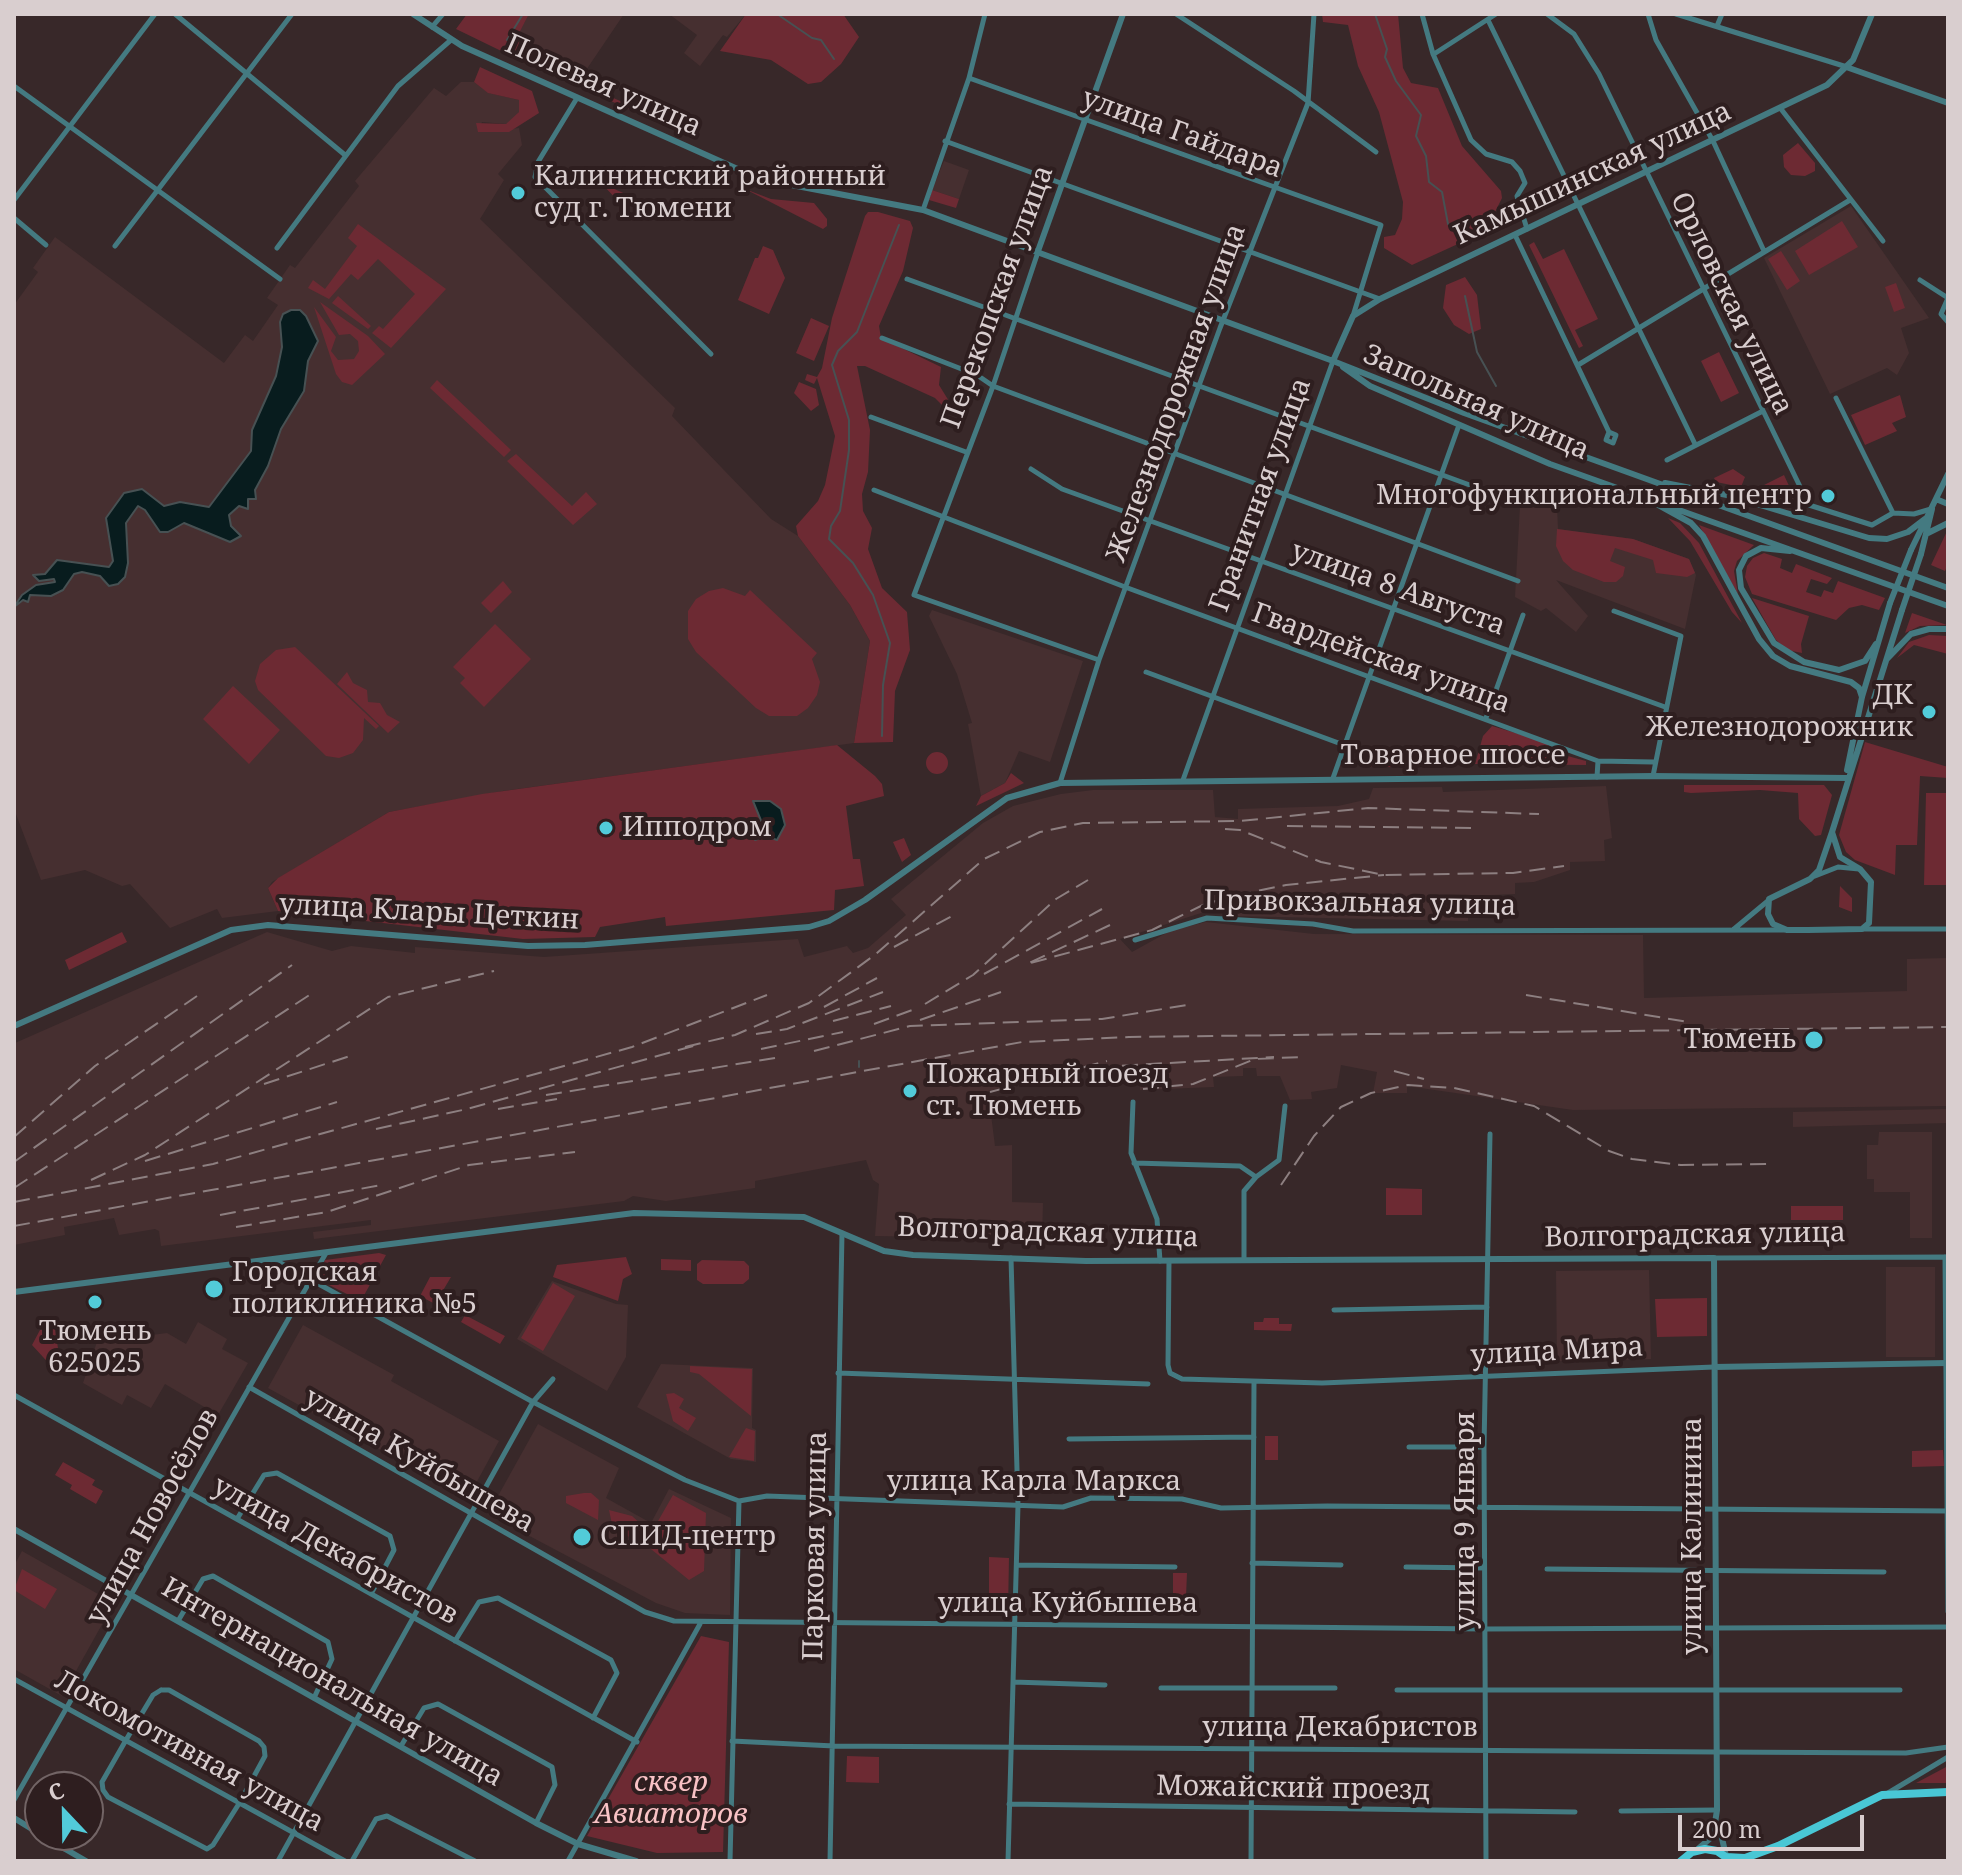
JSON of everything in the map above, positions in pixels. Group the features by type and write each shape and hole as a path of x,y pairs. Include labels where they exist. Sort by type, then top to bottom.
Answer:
{"main road":[{"path":"1684,1858 1709,1849 1728,1859 1745,1858 1778,1846 1887,1794 1948,1792"},
{"path":"1756,1861 1778,1846"}],"street":[{"path":"14,200 155,14"},
{"path":"175,14 345,155"},
{"path":"115,246 292,14"},
{"name":"Полевая улица","path":"413,14 462,46 728,167 782,185 923,210 1333,361"},
{"path":"432,27 443,14"},
{"path":"923,210 969,78 985,14"},
{"name":"Перекопская улица","path":"1099,660 914,595 993,386 1123,14"},
{"path":"1176,14 1376,152"},
{"name":"Железнодорожная улица","path":"1060,783 1125,587 1223,320 1308,103 1314,14"},
{"path":"1422,14 1433,54 1471,140 1486,154 1512,162 1520,171 1525,183 1517,196 1527,229"},
{"path":"1433,54 1496,14"},
{"name":"Орловская улица","path":"1547,14 1574,34 1599,74 1761,412 1809,505 1872,525 1893,513 1914,514 1932,509"},
{"path":"1648,14 1656,40 1713,141 1764,251"},
{"path":"1676,14 1849,68 1948,103"},
{"path":"1717,26 1722,14"},
{"path":"1849,68 1872,14"},
{"path":"1488,20 1695,444"},
{"path":"277,248 408,74 451,40"},
{"name":"Камышинская улица","path":"1353,316 1380,299 1781,109 1827,85 1849,68"},
{"name":"улица Гайдара","path":"969,78 1381,225"},
{"path":"14,86 280,279"},
{"path":"577,98 538,162 535,177 711,354"},
{"path":"1781,109 1850,200"},
{"path":"945,141 1249,254 1380,299"},
{"path":"1578,365 1639,331 1853,198 1883,241"},
{"path":"14,218 46,245"},
{"name":"Гранитная улица","path":"1183,780 1309,426 1353,316 1381,225"},
{"path":"1515,235 1609,432"},
{"path":"907,279 1497,495"},
{"path":"1920,280 1948,298 1941,314 1948,322"},
{"path":"882,338 977,375 993,386 1518,581"},
{"name":"Запольная улица","path":"1333,361 1370,386 1550,464 1948,606"},
{"name":"Запольная улица","path":"1333,361 1464,413 1948,588"},
{"path":"1836,398 1893,513"},
{"path":"1667,460 1761,412"},
{"path":"871,417 966,452"},
{"path":"1333,778 1459,425"},
{"name":"улица 8 Августа","path":"1031,469 1062,489 1665,707"},
{"path":"1810,879 1819,870 1832,832 1928,533 1932,509 1948,474"},
{"path":"1651,481 1727,495 1869,538 1887,539 1908,532 1925,519"},
{"name":"Гвардейская улица","path":"874,490 943,519 1598,761 1653,762"},
{"path":"1646,498 1691,523 1703,536 1759,639 1773,656 1790,666 1851,682 1859,688 1862,697"},
{"path":"1936,499 1948,504"},
{"path":"1847,778 1849,749 1876,644 1911,550 1932,509"},
{"path":"1928,533 1948,523"},
{"path":"1797,551 1761,548 1746,556 1739,570 1741,588 1774,643 1791,656 1839,670 1865,661 1876,644"},
{"path":"1614,611 1681,636 1653,762 1653,776"},
{"path":"1486,718 1523,615"},
{"path":"1885,662 1911,634 1929,629 1948,629"},
{"path":"1146,672 1344,745"},
{"path":"1597,777 1598,761"},
{"name":"Товарное шоссе","path":"1060,783 1333,778 1847,778"},
{"name":"улица Клары Цеткин","path":"14,1026 231,930 268,925 528,946 585,945 809,927 829,921 865,900 1007,798 1060,783"},
{"path":"1832,832 1840,857 1860,869 1872,890 1872,914 1862,929"},
{"path":"1732,930 1769,899 1810,879 1838,867 1860,869"},
{"path":"1769,899 1769,919 1787,930"},
{"name":"Привокзальная улица","path":"1135,940 1207,918 1313,924 1353,931 1862,929"},
{"path":"1862,929 1948,929"},
{"path":"1133,1102 1131,1153 1157,1219 1160,1261"},
{"path":"1244,1260 1244,1191 1256,1177 1279,1160 1285,1106"},
{"name":"улица 9 Января","path":"1486,1861 1484,1447 1490,1134"},
{"path":"1134,1163 1240,1166 1256,1177"},
{"name":"Волгоградская улица","path":"14,1292 634,1213 804,1217 900,1254 1011,1258 1169,1261 1946,1257"},
{"name":"Парковая улица","path":"830,1861 842,1233"},
{"name":"улица Новосёлов","path":"14,1800 326,1253"},
{"path":"1946,1257 1948,1612"},
{"path":"1008,1861 1018,1505 1011,1258"},
{"name":"улица Калинина","path":"1714,1258 1717,1812 1728,1859"},
{"name":"улица Карла Маркса","path":"275,1260 533,1402 685,1480 739,1501 767,1496 835,1501 1063,1507 1091,1498 1182,1499 1221,1508 1947,1510"},
{"name":"улица Мира","path":"1169,1261 1170,1373 1182,1379 1254,1383 1714,1367 1947,1363"},
{"path":"1334,1310 1487,1307"},
{"path":"838,1373 1148,1384"},
{"path":"278,1861 533,1402 553,1379"},
{"path":"1251,1861 1254,1383"},
{"name":"улица Куйбышева","path":"249,1387 645,1612 700,1624 1485,1629 1948,1627"},
{"name":"улица Декабристов","path":"14,1395 637,1742"},
{"path":"1069,1439 1254,1437"},
{"path":"1409,1447 1484,1447"},
{"path":"237,1519 264,1475 270,1472 390,1536 394,1550 371,1594"},
{"path":"730,1861 739,1501"},
{"name":"Интернациональная улица","path":"14,1529 536,1823 578,1844 636,1861"},
{"path":"1252,1563 1341,1565"},
{"path":"1017,1565 1175,1567"},
{"path":"1406,1567 1484,1568"},
{"path":"1547,1569 1884,1572"},
{"path":"178,1621 203,1579 213,1576 328,1642 332,1659 314,1698"},
{"path":"455,1641 479,1602 498,1598 611,1660 617,1673 593,1718"},
{"path":"568,1861 700,1624"},
{"name":"Локомотивная улица","path":"14,1679 345,1861"},
{"path":"1013,1682 1105,1685"},
{"path":"1161,1688 1335,1688"},
{"path":"169,1690 259,1741 264,1747 265,1756 213,1845 201,1848 108,1797 103,1790 102,1782 126,1740 153,1695 169,1690"},
{"path":"1397,1690 1900,1690"},
{"path":"401,1746 424,1708 438,1704 552,1767 555,1785 536,1823"},
{"path":"1948,1736 1948,1748"},
{"name":"улица Декабристов","path":"732,1741 834,1746 1010,1748 1906,1753 1948,1748"},
{"path":"1887,1794 1948,1757"},
{"name":"Можайский проезд","path":"1009,1804 1575,1812"},
{"path":"1621,1811 1717,1812"},
{"name":"улица Калинина","path":"1684,1858 1711,1839 1717,1812"},
{"path":"352,1861 376,1819 387,1816 475,1861"},
{"path":"67,1851 86,1861"},
{"path":"65,1861 70,1853"}],"shaded area":[{"path":"529,14 624,14 578,82 535,55 538,50 514,41"},
{"path":"669,14 746,14 727,37 723,35 700,66 684,53 697,35"},
{"path":"461,82 474,82 489,93 519,100 519,112 513,121 506,124 482,122 478,132 519,128 522,145 498,174 504,180 480,219 675,408 672,416 771,519 798,536 850,605 870,641 854,743 503,791 389,812 272,882 268,888 278,911 222,918 217,909 170,928 130,884 122,886 85,870 41,880 14,809 14,305 38,272 33,268 55,237 224,363 245,335 253,341 278,305 267,298 290,265 295,268 359,186 355,181 434,88 446,96"},
{"path":"944,161 969,170 959,199 932,190"},
{"path":"1851,206 1929,318 1901,328 1909,353 1897,375 1887,368 1830,394 1764,258"},
{"path":"1521,488 1557,506 1558,529 1633,539 1689,559 1696,575 1685,629 1556,580 1588,616 1576,632 1546,608 1541,611 1515,597"},
{"path":"932,610 1083,661 1050,762 1019,751 1005,783 981,796 968,724 972,723 957,674 929,616"},
{"path":"1606,786 1612,838 1604,840 1605,861 1570,862 1570,870 1534,882 1515,883 1515,894 1468,896 1468,921 1230,916 1226,905 1120,939 1132,952 1170,931 1206,922 1314,934 1643,935 1644,998 1907,991 1907,959 1948,958 1948,1106 1573,1110 1407,1086 1407,1093 1373,1093 1377,1072 1341,1065 1337,1088 1311,1092 1312,1099 1290,1100 1280,1076 1257,1076 1256,1068 1243,1068 1243,1076 1213,1077 1214,1087 1140,1090 1140,1083 1129,1083 1129,1075 1094,1075 1092,1067 988,1091 995,1146 1012,1145 1012,1202 1043,1203 1042,1239 875,1236 879,1184 873,1180 866,1160 755,1181 755,1188 666,1201 633,1196 624,1201 314,1239 313,1232 371,1225 371,1220 161,1246 159,1231 155,1229 119,1235 114,1218 64,1227 65,1235 14,1245 15,1043 267,932 332,951 351,946 415,953 415,947 544,957 798,939 804,957 847,946 853,953 868,948 906,915 891,899 983,823 1013,806 1061,794 1093,790 1213,790 1215,817 1238,819 1238,809 1338,806 1369,799 1373,788 1442,787 1443,792"},
{"path":"1948,1109 1948,1123 1793,1127 1793,1112"},
{"path":"1879,1132 1932,1132 1932,1238 1910,1238 1910,1192 1874,1192 1874,1179 1867,1179 1867,1145 1878,1145"},
{"path":"1886,1267 1935,1267 1935,1357 1886,1357"},
{"path":"1649,1270 1651,1359 1557,1361 1556,1271"},
{"path":"552,1281 616,1304 628,1305 626,1357 607,1391 517,1339"},
{"path":"198,1322 227,1339 222,1349 248,1363 218,1415 165,1384 151,1408 127,1395 122,1405 83,1383 97,1342 167,1333 186,1344"},
{"path":"303,1325 394,1375 391,1381 499,1441 468,1498 268,1388"},
{"path":"661,1364 753,1368 752,1428 756,1430 756,1462 731,1459 637,1407"},
{"path":"538,1424 619,1468 606,1498 651,1523 669,1489 731,1518 730,1615 685,1613 656,1603 488,1514"},
{"path":"22,1551 114,1603 62,1696 14,1669 14,1566"}],"green space":[{"path":"467,14 529,14 515,41 538,49 535,55 528,64 456,29"},
{"path":"746,14 843,14 859,37 841,64 821,82 808,84 771,60 720,51"},
{"path":"1322,14 1398,14 1403,68 1411,83 1438,88 1462,146 1501,191 1502,198 1489,224 1471,238 1412,265 1384,248 1384,237 1395,235 1402,219 1403,202 1379,112 1358,66 1348,25 1323,22"},
{"path":"480,67 532,91 539,113 509,132 478,132 476,123 506,124 519,112 519,100 488,93 474,82"},
{"path":"591,88 647,113 650,109 649,117 589,92"},
{"path":"1798,143 1815,163 1815,171 1805,176 1791,175 1784,167 1783,155"},
{"path":"601,183 650,205 645,215 627,201 621,204"},
{"path":"745,189 771,199 814,203 827,219 827,226 823,229"},
{"path":"932,190 959,199 956,208 929,200"},
{"path":"868,212 910,221 913,228 903,271 879,326 881,338 941,367 939,385 952,406 944,407 935,398 865,366 857,366 870,430 868,472 862,494 863,511 872,528 868,549 882,588 907,612 910,650 895,691 893,742 854,743 870,641 850,605 798,536 796,526 818,501 825,485 835,436 817,378 814,384 805,380 807,374 817,377 822,368 832,318 865,216"},
{"path":"1842,221 1858,247 1809,275 1795,251"},
{"path":"358,224 446,289 391,348 372,333 379,326 383,329 415,294 378,259 358,280 351,274 329,299 308,288 313,280 325,289 357,246 348,238"},
{"path":"1534,242 1543,259 1564,249 1598,319 1575,330 1583,346 1579,348 1529,245"},
{"path":"763,246 773,250 785,278 769,314 738,300"},
{"path":"1781,251 1800,281 1787,290 1768,259"},
{"path":"1465,277 1477,295 1481,329 1469,334 1454,325 1443,308 1446,285"},
{"path":"1896,283 1905,308 1894,312 1885,287"},
{"path":"338,296 371,326 368,329 332,303"},
{"path":"320,302 368,336 385,354 352,385 342,382 336,374 314,307 336,337 331,351 338,360 354,359 359,351 358,341 350,334 339,335"},
{"path":"811,318 829,326 814,361 796,353"},
{"path":"1719,352 1739,393 1721,402 1701,361"},
{"path":"437,380 511,450 504,457 430,388"},
{"path":"799,382 816,389 819,405 811,411 794,393"},
{"path":"1900,395 1906,417 1892,423 1897,431 1865,445 1851,415"},
{"path":"516,454 572,506 586,492 597,504 573,525 507,461"},
{"path":"1733,469 1745,477 1741,487 1716,482 1714,478"},
{"path":"1784,475 1790,488 1768,498 1762,486"},
{"path":"1668,518 1680,523 1699,543 1742,623 1732,612 1690,541"},
{"path":"1699,525 1754,545 1737,561 1734,571 1738,594"},
{"path":"1557,529 1633,539 1689,559 1695,573 1687,577 1656,573 1653,560 1615,548 1610,561 1625,567 1623,576 1616,582 1604,582 1573,570 1563,561 1556,546"},
{"path":"1948,529 1948,564 1945,571 1931,565"},
{"path":"1764,553 1782,559 1780,568 1792,573 1796,564 1832,578 1827,584 1811,579 1806,592 1821,597 1824,590 1833,593 1838,581 1885,598 1879,610 1862,605 1849,608 1836,620 1752,594 1745,577 1747,566 1753,558"},
{"path":"503,581 512,592 491,613 481,603"},
{"path":"723,588 745,596 750,590 817,653 812,659 820,682 817,695 808,708 797,716 769,716 756,708 696,652 688,639 688,611 696,599 709,591"},
{"path":"1752,598 1809,616 1801,644 1802,653 1787,650 1776,640"},
{"path":"1912,613 1947,625 1920,626 1905,633"},
{"path":"495,624 531,659 484,707 460,683 465,678 453,667"},
{"path":"1929,635 1948,636 1948,654 1914,645 1897,658 1909,642"},
{"path":"295,647 379,726 376,729 364,718 363,740 353,753 339,758 326,756 258,690 255,681 260,664 276,650"},
{"path":"347,672 353,683 367,690 368,702 380,703 387,715 400,722 388,733 337,684"},
{"path":"233,686 280,730 249,764 203,719"},
{"path":"1492,726 1546,742 1553,752 1586,761 1586,765 1475,764 1483,736"},
{"path":"1865,742 1948,767 1948,778 1920,776 1917,845 1896,845 1895,875 1855,860 1846,852 1839,835"},
{"name":"Ипподром","path":"837,745 875,776 882,784 884,796 846,806 853,859 860,859 864,886 835,890 834,910 666,926 665,917 600,927 595,937 523,939 278,911 268,888 278,878 389,812 482,794"},
{"path":"937,752 945,755 948,763 945,771 937,774 929,771 926,763 929,755"},
{"path":"1419,759 1419,767 1363,767 1363,762"},
{"path":"1011,773 1024,783 976,806 981,796 1005,783"},
{"path":"1684,785 1824,785 1832,795 1821,835 1815,836 1799,819 1798,793 1760,790 1691,793 1684,792"},
{"path":"1926,793 1948,793 1948,885 1924,885"},
{"path":"904,838 911,855 902,862 893,842"},
{"path":"1840,886 1852,898 1852,912 1839,907"},
{"path":"122,932 127,942 69,970 65,960"},
{"path":"1386,1188 1422,1189 1422,1215 1386,1215"},
{"path":"1791,1206 1843,1206 1843,1220 1791,1220"},
{"path":"379,1253 386,1255 361,1301 319,1280 322,1276 318,1273 325,1260"},
{"path":"626,1257 632,1274 623,1279 618,1301 553,1277 557,1265"},
{"path":"661,1259 691,1260 691,1271 661,1270"},
{"path":"702,1260 744,1261 749,1266 749,1279 743,1284 703,1284 697,1280 697,1264"},
{"path":"430,1277 451,1277 435,1304 420,1296"},
{"path":"553,1283 575,1296 543,1351 521,1338"},
{"path":"1707,1298 1707,1336 1657,1337 1655,1299"},
{"path":"465,1315 505,1336 500,1344 461,1322"},
{"path":"1264,1318 1279,1318 1279,1324 1292,1324 1291,1331 1254,1330 1254,1322 1263,1322"},
{"path":"55,1329 60,1361 54,1369 32,1345 40,1330"},
{"path":"690,1366 752,1369 751,1416 699,1374 690,1372"},
{"path":"674,1393 684,1399 679,1408 696,1418 688,1431 673,1421 666,1394"},
{"path":"746,1428 755,1431 754,1461 729,1457"},
{"path":"1265,1436 1278,1436 1278,1460 1265,1460"},
{"path":"1943,1450 1944,1466 1912,1467 1912,1451"},
{"path":"63,1462 95,1480 92,1485 103,1491 96,1504 70,1489 72,1485 55,1475"},
{"path":"591,1493 599,1500 598,1520 566,1503 566,1496"},
{"path":"673,1495 706,1513 704,1571 689,1580 646,1545 613,1529 609,1510 632,1516 644,1527 654,1528"},
{"path":"989,1557 1009,1558 1008,1612 968,1612 968,1598 989,1597"},
{"path":"22,1569 57,1589 45,1609 14,1590"},
{"path":"1173,1573 1187,1573 1186,1597 1173,1597"},
{"name":"сквер Авиаторов","path":"701,1636 729,1642 723,1852 657,1853 587,1836"},
{"path":"847,1756 879,1757 879,1783 846,1782"},
{"path":"1948,1766 1948,1783 1916,1783"}],"water":[{"path":"300,310 306,316 318,341 308,361 304,391 281,429 268,466 255,490 256,499 248,499 248,509 239,506 229,515 231,526 241,536 230,542 184,523 168,532 160,532 145,510 138,506 126,523 128,563 125,577 118,584 109,586 100,576 82,572 74,574 63,590 51,596 30,595 28,602 23,600 14,607 22,595 36,585 55,582 54,579 39,581 33,575 45,574 57,560 109,567 113,561 106,518 124,493 142,489 164,506 180,502 209,507 251,451 252,430 276,376 282,347 280,322 283,314"},
{"path":"753,801 770,801 781,809 785,825 777,840 766,836 755,840 753,837 762,823"}],"waterway":[{"path":"507,40 523,14"},
{"path":"777,14 812,38 821,40 834,59"},
{"path":"1375,14 1387,49 1385,57 1396,81 1421,115 1416,136 1426,156 1429,182 1442,192 1448,224"},
{"path":"882,736 883,685 890,643 873,595 853,563 829,539 831,526 840,511 849,450 849,420 832,365 838,351 857,332 899,225"},
{"path":"1465,296 1477,352 1496,386"},
{"path":"859,1061 859,1067"}],"railway":[{"path":"685,1047 735,1035 809,1003 876,954 984,859 1040,832 1083,823 1240,821 1368,808 1539,814"},
{"path":"1287,826 1478,828"},
{"path":"1225,829 1240,830 1321,862 1384,875 1513,873 1564,866"},
{"path":"1110,925 1027,964 1152,930 1203,905 1232,896 1286,885 1384,875"},
{"path":"925,1004 973,975 1056,899 1088,880"},
{"path":"984,974 1102,909"},
{"path":"894,947 956,914"},
{"path":"14,1162 292,965"},
{"path":"91,1180 145,1155 388,997 494,971"},
{"path":"824,1007 877,978"},
{"path":"14,1188 314,992"},
{"path":"756,1034 787,1029 883,992"},
{"path":"920,1020 1001,992"},
{"path":"14,1202 213,1164 632,1047 767,995"},
{"path":"1526,995 1688,1022"},
{"path":"14,1137 95,1066 197,996"},
{"path":"814,1051 910,1026 1102,1019 1193,1004"},
{"path":"833,1021 891,1006"},
{"path":"874,1024 915,1009"},
{"path":"14,1226 1022,1042 1129,1037 1948,1027"},
{"path":"761,1049 843,1032"},
{"path":"376,1129 467,1109 697,1045"},
{"path":"264,1084 353,1055"},
{"path":"546,1095 781,1057"},
{"path":"1098,1067 1274,1057"},
{"path":"1143,1089 1193,1084 1255,1059 1301,1057"},
{"path":"990,1092 1107,1061"},
{"path":"1394,1071 1424,1079"},
{"path":"1281,1185 1314,1136 1341,1107 1371,1093 1408,1085 1454,1088 1534,1106 1609,1151 1632,1159 1681,1165 1774,1164"},
{"path":"498,1109 557,1099"},
{"path":"145,1161 337,1102"},
{"path":"236,1227 327,1212 469,1165 575,1152"},
{"path":"220,1215 381,1185"}],"place":[{"name":"Калининский районный суд г. Тюмени","path":"518,193"},
{"name":"Многофункциональный центр","path":"1828,496"},
{"name":"ДК Железнодорожник","path":"1929,712"},
{"name":"Ипподром","path":"606,828"},
{"name":"Тюмень","path":"1814,1040"},
{"name":"Пожарный поезд ст. Тюмень","path":"910,1091"},
{"name":"Городская поликлиника №5","path":"214,1289"},
{"name":"Тюмень 625025","path":"95,1302"},
{"name":"СПИД-центр","path":"582,1537"}]}
